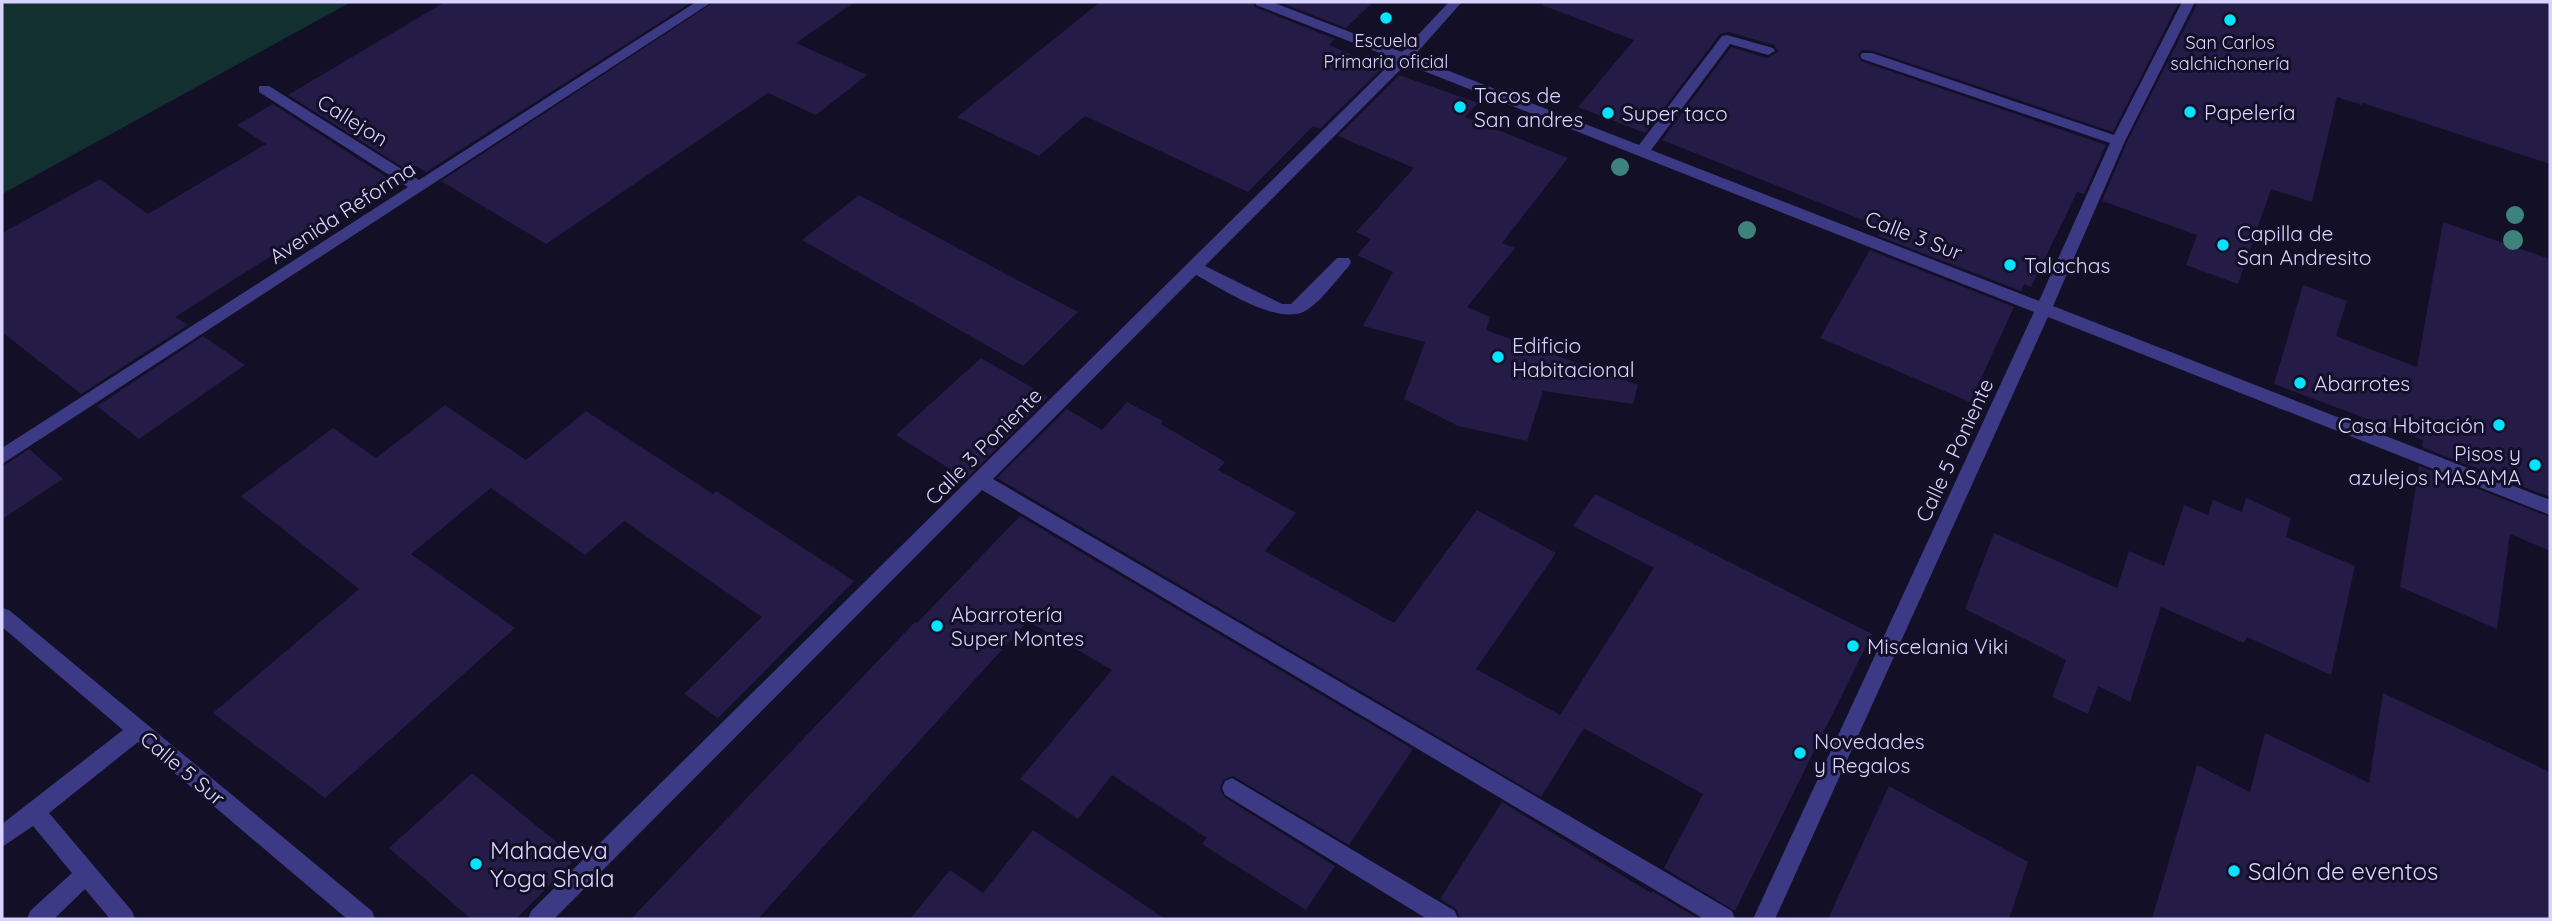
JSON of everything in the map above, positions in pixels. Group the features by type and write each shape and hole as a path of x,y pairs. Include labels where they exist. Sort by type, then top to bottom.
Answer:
{"street":[{"name":"Avenida Reforma","path":"2,457 705,2"},
{"name":"Calle 3 Sur","path":"1261,2 2550,508"},
{"name":"Calle 3 Poniente","path":"539,919 1404,58 1456,2"},
{"name":"Calle 5 Poniente","path":"1764,919 2118,141 2189,2"},
{"path":"1642,151 1672,115 1727,39 1768,51"},
{"path":"1867,57 2118,141"},
{"name":"Callejon","path":"264,89 419,187"},
{"path":"1193,267 1280,310 1293,310 1302,306 1343,262"},
{"path":"981,481 1724,919"},
{"name":"Calle 5 Sur","path":"2,616 364,919"},
{"path":"2,837 138,730"},
{"path":"1232,788 1447,919"},
{"path":"34,811 124,919"},
{"path":"37,919 87,873"}],"green space":[{"path":"2,2 351,2 2,194"}],"building":[{"path":"445,2 692,2 426,172 416,166 407,170 288,95"},
{"path":"714,2 855,2 796,43 867,75 816,115 768,93 546,244 441,181"},
{"path":"1100,2 1253,2 1255,7 1335,39 1329,45 1382,68 1320,129 1313,126 1248,192 1085,116 1039,156 957,117"},
{"path":"1279,2 1373,2 1346,28"},
{"path":"1543,2 2179,2 2113,132 1873,51 1862,50 1858,55 1861,61 2106,145 2084,194 2077,192 2031,287 2024,284 2021,291 1878,236 1883,228 1662,140 1731,47 1767,58 1778,52 1774,45 1728,32 1720,34 1645,133 1578,107 1634,40 1542,5"},
{"path":"2198,2 2550,2 2550,164 2337,97 2312,202 2271,189 2238,284 2186,265 2197,235 2102,201 2127,142"},
{"path":"1399,75 1478,103 1465,117 1568,158 1502,243 1515,248 1467,307 1490,317 1486,330 1638,385 1633,404 1543,391 1527,441 1458,426 1404,399 1425,342 1363,326 1393,272 1357,255 1371,239 1356,232 1414,168 1338,136"},
{"path":"273,104 391,180 175,317 188,325 81,394 2,332 2,233 100,179 148,214 266,144 237,125"},
{"path":"859,195 1078,312 1023,366 802,240"},
{"path":"2443,222 2550,259 2550,497 2422,447 2423,440 2274,384 2303,285 2347,301 2336,336 2417,367"},
{"path":"1870,250 2014,307 1970,402 1820,338"},
{"path":"203,336 245,365 139,439 97,406"},
{"path":"981,358 1048,397 966,479 896,435"},
{"path":"1127,402 1163,421 1161,424 1225,462 1218,470 1296,513 1265,551 1394,623 1477,510 1556,553 1476,669 1584,728 1541,797 997,478 1067,409 1102,430"},
{"path":"445,405 526,460 586,411 854,581 718,718 684,694 762,617 624,521 585,555 491,488 411,554 515,628 325,798 213,713 359,589 241,496 333,428 376,458"},
{"path":"29,449 63,479 2,519 2,467"},
{"path":"2419,466 2550,517 2550,551 2510,534 2497,629 2400,587"},
{"path":"1595,494 1872,634 1735,911 1664,868 1703,794 1560,715 1654,568 1573,526"},
{"path":"2246,498 2291,518 2286,537 2355,566 2331,675 2247,637 2244,643 2161,607 2130,702 2098,686 2088,714 2052,697 2066,660 1965,609 1994,533 2117,588 2129,551 2164,566 2184,505 2208,515 2213,500 2242,512"},
{"path":"1020,516 1413,749 1349,845 1233,776 1223,780 1220,789 1224,797 1335,866 1306,910 1202,844 1207,838 1112,775 1078,819 1020,779 1112,670 1028,621 758,919 631,919 915,622 917,623"},
{"path":"2383,693 2550,772 2550,919 2152,919 2197,765 2250,792 2265,733 2369,783"},
{"path":"472,773 576,858 516,919 471,919 389,848"},
{"path":"1889,786 2028,862 2009,919 1828,919"},
{"path":"1502,802 1651,893 1652,891 1699,919 1460,919 1456,909 1440,899"},
{"path":"1033,830 1165,919 910,919 950,870 983,893"}],"place":[{"name":"Escuela Primaria oficial","path":"1386,18"},
{"name":"San Carlos salchichonería","path":"2230,20"},
{"name":"Tacos de San andres","path":"1460,107"},
{"name":"Papelería","path":"2190,112"},
{"name":"Super taco","path":"1608,113"},
{"name":"Capilla de San Andresito","path":"2223,245"},
{"name":"Talachas","path":"2010,265"},
{"name":"Edificio Habitacional","path":"1498,357"},
{"name":"Abarrotes","path":"2300,383"},
{"name":"Casa Hbitación","path":"2499,425"},
{"name":"Pisos y azulejos MASAMA","path":"2535,465"},
{"name":"Abarrotería Super Montes","path":"937,626"},
{"name":"Miscelania Viki","path":"1853,646"},
{"name":"Novedades y Regalos","path":"1800,753"},
{"name":"Mahadeva Yoga Shala","path":"476,864"},
{"name":"Salón de eventos","path":"2234,871"}]}
